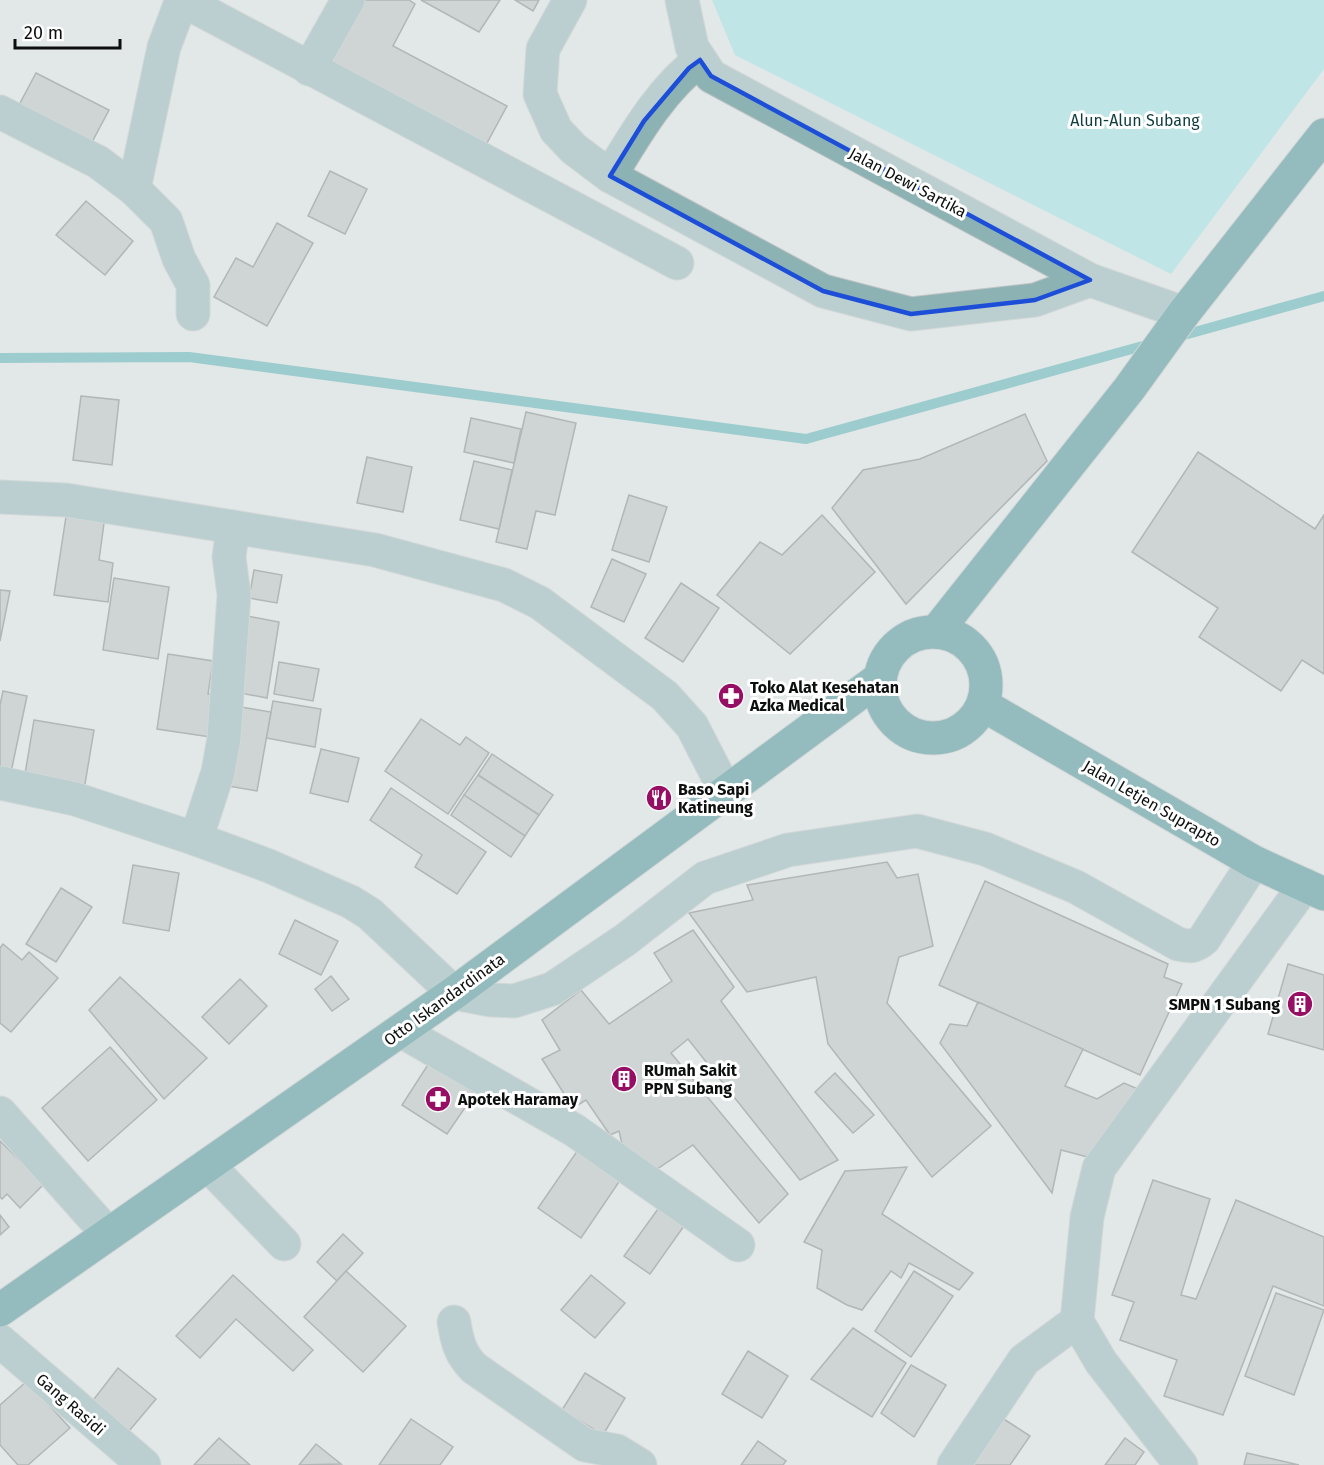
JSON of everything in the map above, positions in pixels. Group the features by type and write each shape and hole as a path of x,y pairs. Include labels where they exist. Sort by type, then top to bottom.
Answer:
{"main road":[{"path":"936,632 1130,389 1184,313 1324,135"},
{"path":"936,632 952,635 967,644 978,656 985,672 987,689 983,705 974,719 961,730 946,737 920,735 897,724 887,711 881,695 880,678 884,663 899,644 920,633 936,632"},
{"name":"Otto Iskandardinata","path":"0,1310 454,993 727,794 880,678"},
{"name":"Jalan Letjen Suprapto","path":"983,705 1254,862 1315,889"}],"street":[{"path":"309,69 348,0"},
{"path":"570,0 543,49 540,94 556,130 574,149 610,176 823,291 911,314 1035,300 1090,280"},
{"name":"Jalan Dewi Sartika","path":"682,0 692,47 711,76 1090,280 1184,313"},
{"path":"134,189 164,47 182,1 677,263"},
{"path":"610,176 644,121 689,68 700,60"},
{"path":"0,112 98,162 134,189 166,221 179,259 192,285 193,314"},
{"path":"0,497 66,500 375,550 504,585 540,603 665,696 692,726 727,794"},
{"path":"196,839 218,772 224,738 234,595 229,557 234,527"},
{"path":"0,783 75,799 269,866 361,907 454,993 491,1000 514,1001 552,989 625,940 705,878 788,850 917,831 985,849 1076,887 1178,944 1188,947 1195,946 1204,939 1254,862"},
{"path":"1178,1464 1101,1362 1077,1322 1087,1216 1099,1168 1315,889"},
{"path":"401,1031 574,1130 738,1245"},
{"path":"0,1113 108,1234"},
{"path":"207,1165 284,1244"},
{"path":"454,1322 457,1344 464,1358 474,1368 585,1445 617,1451 640,1465"},
{"path":"954,1465 1024,1360 1077,1322"},
{"name":"Gang Rasidi","path":"0,1341 144,1465"}],"highlighted area":[{"path":"700,60 711,76 1090,280 1035,300 911,314 823,291 610,176 644,121 689,68"}],"green space":[{"name":"Alun-Alun Subang","path":"712,0 1324,0 1324,69 1171,274 735,55"}],"building":[{"path":"357,0 409,0 415,4 393,46 507,106 481,154 320,69"},
{"path":"421,0 500,0 479,32"},
{"path":"515,0 539,0 533,11"},
{"path":"36,73 109,110 91,144 18,107"},
{"path":"330,171 367,189 345,234 308,216"},
{"path":"86,201 133,241 105,275 56,235"},
{"path":"277,223 313,243 267,326 214,297 236,258 253,267"},
{"path":"81,396 119,400 112,465 73,460"},
{"path":"526,412 576,423 555,515 536,511 527,549 496,542"},
{"path":"1025,414 1047,461 906,604 832,508 863,470 920,459"},
{"path":"471,418 521,429 514,463 464,452"},
{"path":"1198,452 1315,529 1324,515 1324,674 1302,660 1281,691 1199,637 1218,608 1132,552"},
{"path":"367,457 412,467 403,512 357,503"},
{"path":"474,461 512,470 499,529 460,520"},
{"path":"629,495 667,507 649,562 612,550"},
{"path":"67,510 105,516 99,560 113,563 108,602 54,595"},
{"path":"822,515 875,572 790,654 717,595 760,542 782,555"},
{"path":"612,559 646,574 624,622 591,607"},
{"path":"254,570 282,575 277,603 249,598"},
{"path":"114,578 169,587 158,659 103,650"},
{"path":"681,583 719,608 683,662 645,638"},
{"path":"0,590 10,591 0,641"},
{"path":"242,615 279,622 267,698 229,691"},
{"path":"168,654 213,661 208,694 224,696 217,738 157,729"},
{"path":"279,662 319,669 313,701 274,694"},
{"path":"3,691 27,696 10,777 0,775 0,705"},
{"path":"273,701 321,709 315,747 266,738"},
{"path":"235,706 271,712 257,791 222,785"},
{"path":"421,719 460,745 466,737 489,753 448,814 385,771"},
{"path":"34,720 94,730 84,790 24,780"},
{"path":"321,749 359,758 348,802 310,793"},
{"path":"492,754 553,795 539,815 478,775"},
{"path":"478,775 539,815 525,836 464,795"},
{"path":"391,788 486,852 457,894 415,867 422,855 370,820"},
{"path":"464,795 525,836 511,857 451,815"},
{"path":"887,862 897,878 918,874 933,946 899,957 887,1003 991,1126 932,1177 828,1044 816,977 747,992 689,913 753,900 747,885"},
{"path":"133,865 179,873 169,931 123,923"},
{"path":"985,881 1168,964 1164,977 1182,984 1140,1075 939,985"},
{"path":"61,888 92,907 56,962 26,944"},
{"path":"295,920 338,941 321,975 279,954"},
{"name":"RUmah Sakit PPN Subang","path":"693,930 734,987 721,1001 838,1160 800,1180 688,1039 671,1053 788,1194 759,1223 693,1145 657,1169 623,1148 619,1131 610,1135 586,1100 573,1108 542,1059 560,1050 542,1020 581,990 609,1024 672,981 654,953"},
{"path":"3,944 22,960 29,952 58,978 11,1032 0,1023 0,948"},
{"name":"SMPN 1 Subang","path":"1288,964 1324,975 1324,1050 1268,1034"},
{"path":"331,976 349,999 332,1011 315,989"},
{"path":"120,977 207,1058 164,1099 89,1010"},
{"path":"240,979 267,1006 229,1044 202,1017"},
{"path":"978,1002 1083,1049 1065,1086 1097,1099 1124,1083 1138,1089 1095,1159 1061,1150 1052,1193 940,1043 950,1024 967,1026"},
{"path":"110,1047 157,1100 88,1161 42,1108"},
{"name":"Apotek Haramay","path":"429,1063 475,1093 447,1134 402,1105"},
{"path":"835,1073 874,1115 853,1133 815,1092"},
{"path":"0,1141 44,1184 20,1208 7,1194 2,1199 0,1197"},
{"path":"580,1147 623,1176 581,1238 538,1208"},
{"path":"907,1167 882,1214 973,1273 959,1290 909,1263 901,1278 891,1271 862,1310 847,1305 817,1288 822,1250 804,1242 845,1171"},
{"path":"1153,1180 1210,1199 1181,1295 1196,1299 1236,1200 1324,1237 1324,1306 1273,1286 1223,1415 1164,1396 1177,1360 1120,1340 1134,1302 1112,1295"},
{"path":"663,1202 689,1219 650,1274 624,1256"},
{"path":"0,1215 9,1227 0,1235"},
{"path":"343,1234 363,1253 337,1281 317,1262"},
{"path":"346,1271 406,1326 363,1372 304,1317"},
{"path":"914,1271 953,1296 911,1357 875,1331"},
{"path":"233,1275 313,1350 293,1371 236,1319 200,1358 176,1336"},
{"path":"591,1275 625,1303 595,1338 561,1310"},
{"path":"1276,1293 1324,1310 1294,1395 1245,1376"},
{"path":"853,1328 906,1363 872,1417 811,1379"},
{"path":"748,1351 788,1376 762,1418 722,1394"},
{"path":"911,1365 946,1385 914,1437 881,1413"},
{"path":"118,1368 156,1399 124,1437 87,1408"},
{"path":"585,1373 625,1398 603,1435 562,1410"},
{"path":"27,1381 70,1428 28,1465 18,1465 0,1445 0,1405"},
{"path":"996,1414 1030,1436 1010,1465 969,1465"},
{"path":"411,1419 453,1447 440,1465 379,1465"},
{"path":"219,1438 250,1465 194,1465"},
{"path":"1125,1438 1144,1452 1135,1465 1105,1465"},
{"path":"758,1441 786,1461 783,1465 741,1465"},
{"path":"316,1444 341,1464 299,1465"},
{"path":"1247,1453 1299,1465 1244,1465"}],"waterway":[{"path":"1177,337 1324,296"},
{"path":"0,358 189,357 806,439 1150,344"}],"place":[{"name":"Toko Alat Kesehatan Azka Medical","path":"731,696"},
{"name":"Baso Sapi Katineung","path":"659,798"},
{"name":"SMPN 1 Subang","path":"1300,1004"},
{"name":"RUmah Sakit PPN Subang","path":"624,1079"},
{"name":"Apotek Haramay","path":"438,1099"}]}
